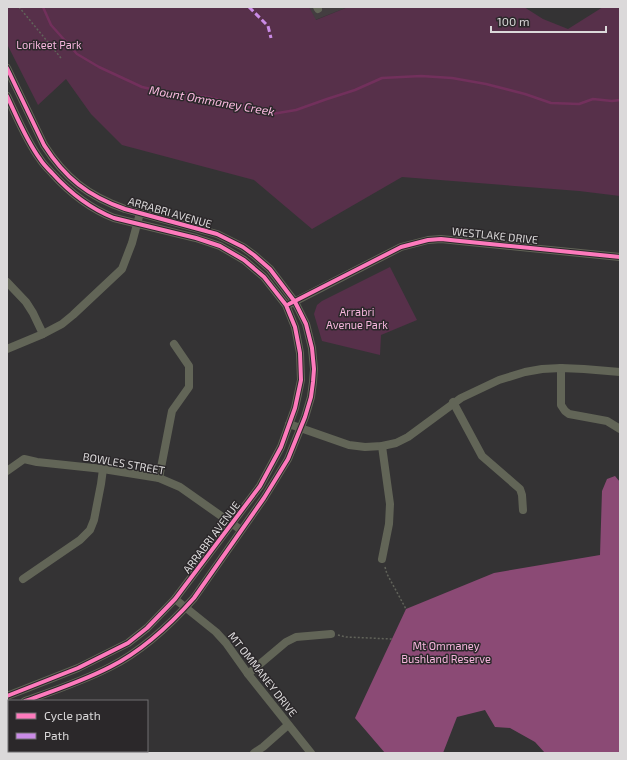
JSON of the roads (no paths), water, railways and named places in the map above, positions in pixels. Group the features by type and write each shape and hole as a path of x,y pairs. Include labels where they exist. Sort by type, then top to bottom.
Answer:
{"street":[{"name":"ARRABRI AVENUE","path":"7,68 10,81 50,155 63,171 77,184 103,200 113,204 217,234 243,247 270,269 295,302 306,324 312,348 314,369 311,397 301,428 288,459 279,476 194,598 171,623 153,639 111,667 28,700"},
{"name":"ARRABRI AVENUE","path":"7,96 40,160 65,187 83,202 114,218 137,225 196,238 220,246 244,260 264,277 286,305 295,327 300,353 301,380 294,408 281,447 260,486 175,599 147,628 128,643 78,668 7,696"},
{"path":"7,349 43,334 62,324 122,269 132,242 140,213"},
{"name":"WESTLAKE DRIVE","path":"286,305 295,302 401,248 428,240 441,239 620,257"},
{"path":"7,282 26,302 43,334"},
{"path":"159,478 172,411 189,387 189,366 174,344"},
{"path":"289,424 349,445 366,447 382,446 396,443 408,437 454,402 499,380 525,372 542,369 561,368 620,372"},
{"path":"561,368 561,405 565,411 569,414 607,421 620,429"},
{"path":"454,402 482,456 520,489 522,494 523,510"},
{"path":"382,446 390,504 389,524 382,559"},
{"name":"BOWLES STREET","path":"7,471 24,459 159,478 180,487 241,530"},
{"path":"23,579 80,540 90,530 94,520 101,484 102,469"},
{"name":"MT OMMANEY DRIVE","path":"175,599 226,642 248,674 310,753"},
{"path":"248,674 286,642 296,637 331,634"},
{"path":"254,753 288,725"}],"waterway":[{"name":"Mount Ommaney Creek","path":"43,7 51,25 77,54 99,67 142,87 174,94 207,97 243,105 272,114 296,110 355,90 382,78 421,76 452,78 486,84 525,94 551,103 579,104 593,99 612,101 620,100"}],"park label":[{"name":"Lorikeet Park","path":"49,44"},
{"name":"Arrabri Avenue Park","path":"357,317"},
{"name":"Mt Ommaney Bushland Reserve","path":"446,651"}]}
